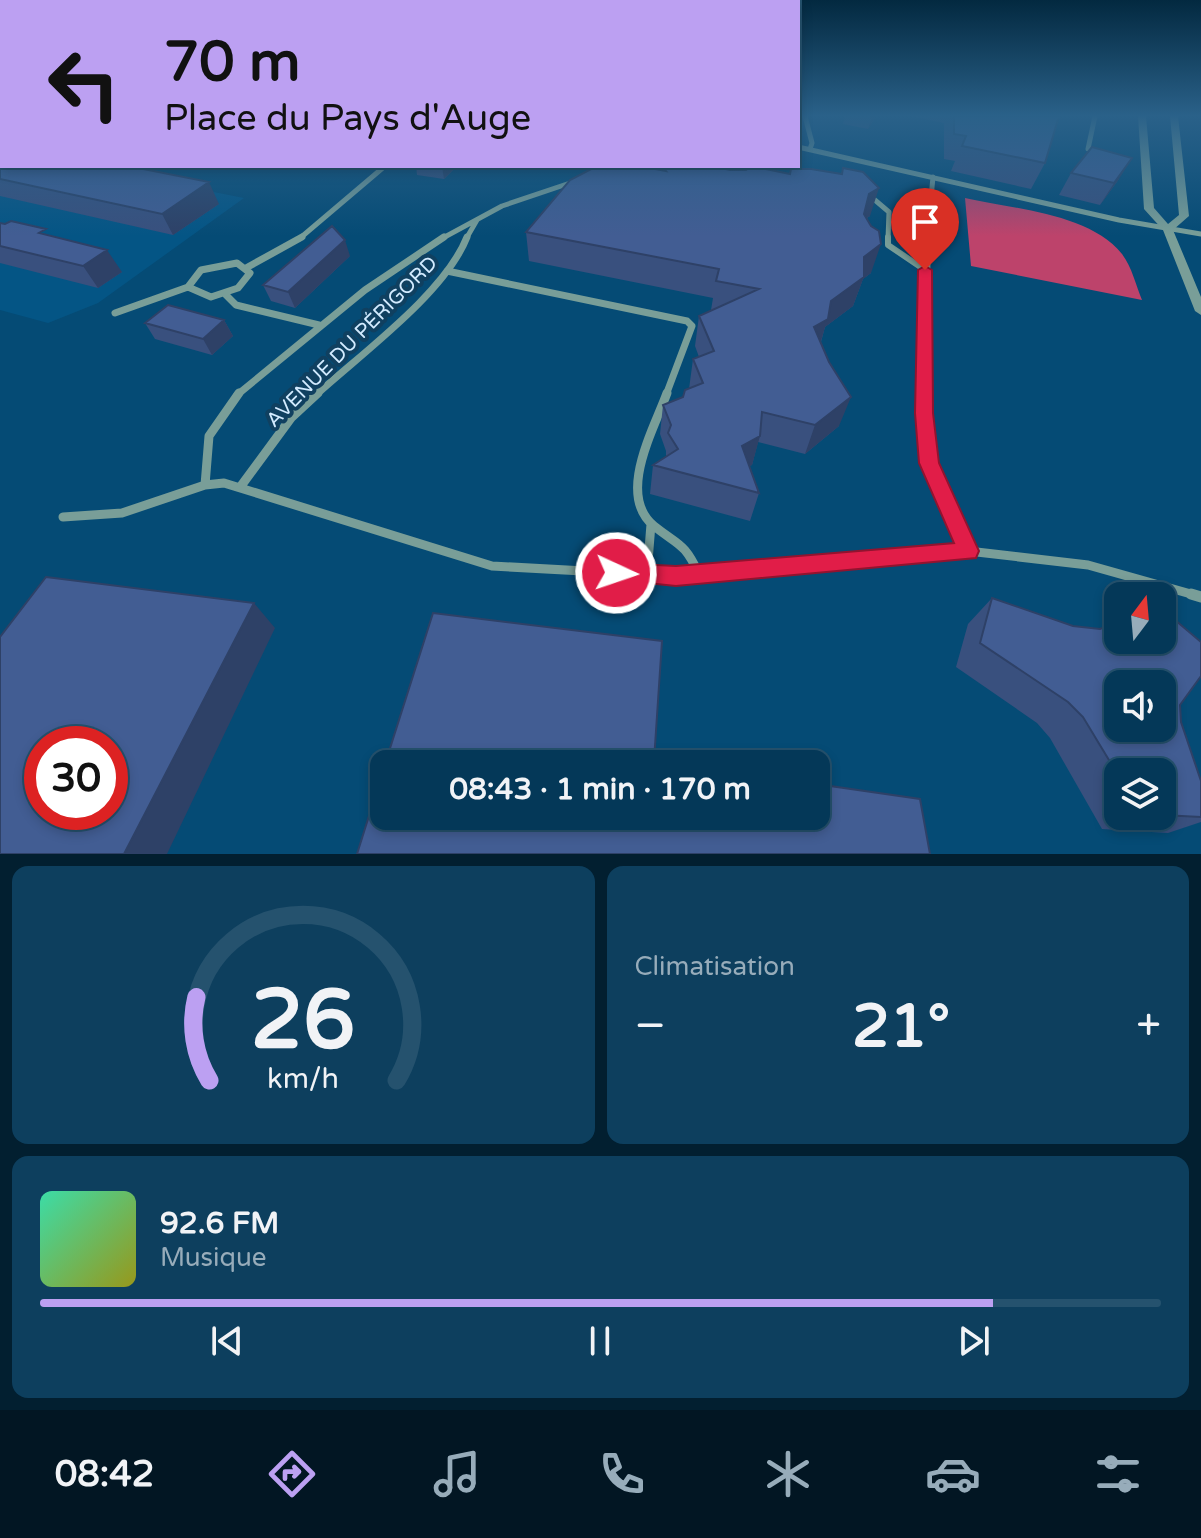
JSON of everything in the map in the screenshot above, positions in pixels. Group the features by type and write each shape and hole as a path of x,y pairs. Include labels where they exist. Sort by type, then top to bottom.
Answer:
{"street":[{"path":"841,156 1140,224 1201,234"},
{"path":"1142,156 1149,182 1149,209 1168,229 1201,311"},
{"path":"1168,229 1184,216 1178,156"},
{"path":"855,170 864,161"},
{"path":"246,268 293,244 383,168"},
{"path":"933,177 925,270 924,413 929,463 968,551"},
{"name":"AVENUE DU PÉRIGORD","path":"205,485 208,439 224,410 251,381 319,325 411,254 522,198 583,179"},
{"path":"858,194 870,196 889,212 888,245 925,270"},
{"name":"AVENUE DU PÉRIGORD","path":"241,486 291,418 447,271 479,218"},
{"path":"237,263 250,273 248,279 225,294 202,296 188,287 190,277 215,264 237,263"},
{"path":"447,271 687,321 692,326 640,466 637,503 651,524 687,548 699,574"},
{"path":"115,313 188,287"},
{"path":"225,294 236,305 319,325"},
{"path":"63,517 122,513 205,485 241,486 492,566 699,574 968,551 1088,565 1201,597"},
{"path":"647,574 651,524"}],"shaded area":[{"path":"71,168 93,168 244,198 98,303 48,323 0,310 0,180"},
{"path":"965,198 1070,221 1108,240 1122,254 1142,300 971,266"}],"building":[{"path":"1010,156 1047,156 1045,163"},
{"path":"1085,156 1132,158 1114,183 1071,173"},
{"path":"0,168 138,168 209,182 162,214 0,179"},
{"path":"593,168 666,171 664,168 761,168 790,174 791,169 811,169 842,174 843,168 863,172 879,188 869,194 864,214 871,226 879,231 881,244 864,257 864,277 831,301 828,319 814,327 829,362 851,397 815,425 762,412 760,436 742,446 759,493 653,465 678,449 668,433 671,425 663,405 683,397 685,390 703,383 693,359 714,351 699,316 759,289 716,281 719,269 526,232 570,180"},
{"path":"11,221 46,229 39,233 107,250 83,266 0,246 0,223"},
{"path":"332,226 345,240 288,292 263,285"},
{"path":"168,305 224,320 203,339 145,323"},
{"path":"46,577 254,603 124,854 0,854 0,637"},
{"path":"992,598 1073,626 1104,627 1104,654 1176,654 1176,621 1201,642 1201,676 1180,705 1181,722 1201,781 1201,817 1176,816 1176,758 1108,758 1083,717 1068,702 980,643"},
{"path":"433,613 662,641 655,750 389,750"},
{"path":"830,786 920,799 930,854 357,854 370,813 370,830 830,830"}],"route":[{"path":"616,573 676,576 968,551 929,463 924,413 925,270"}]}
